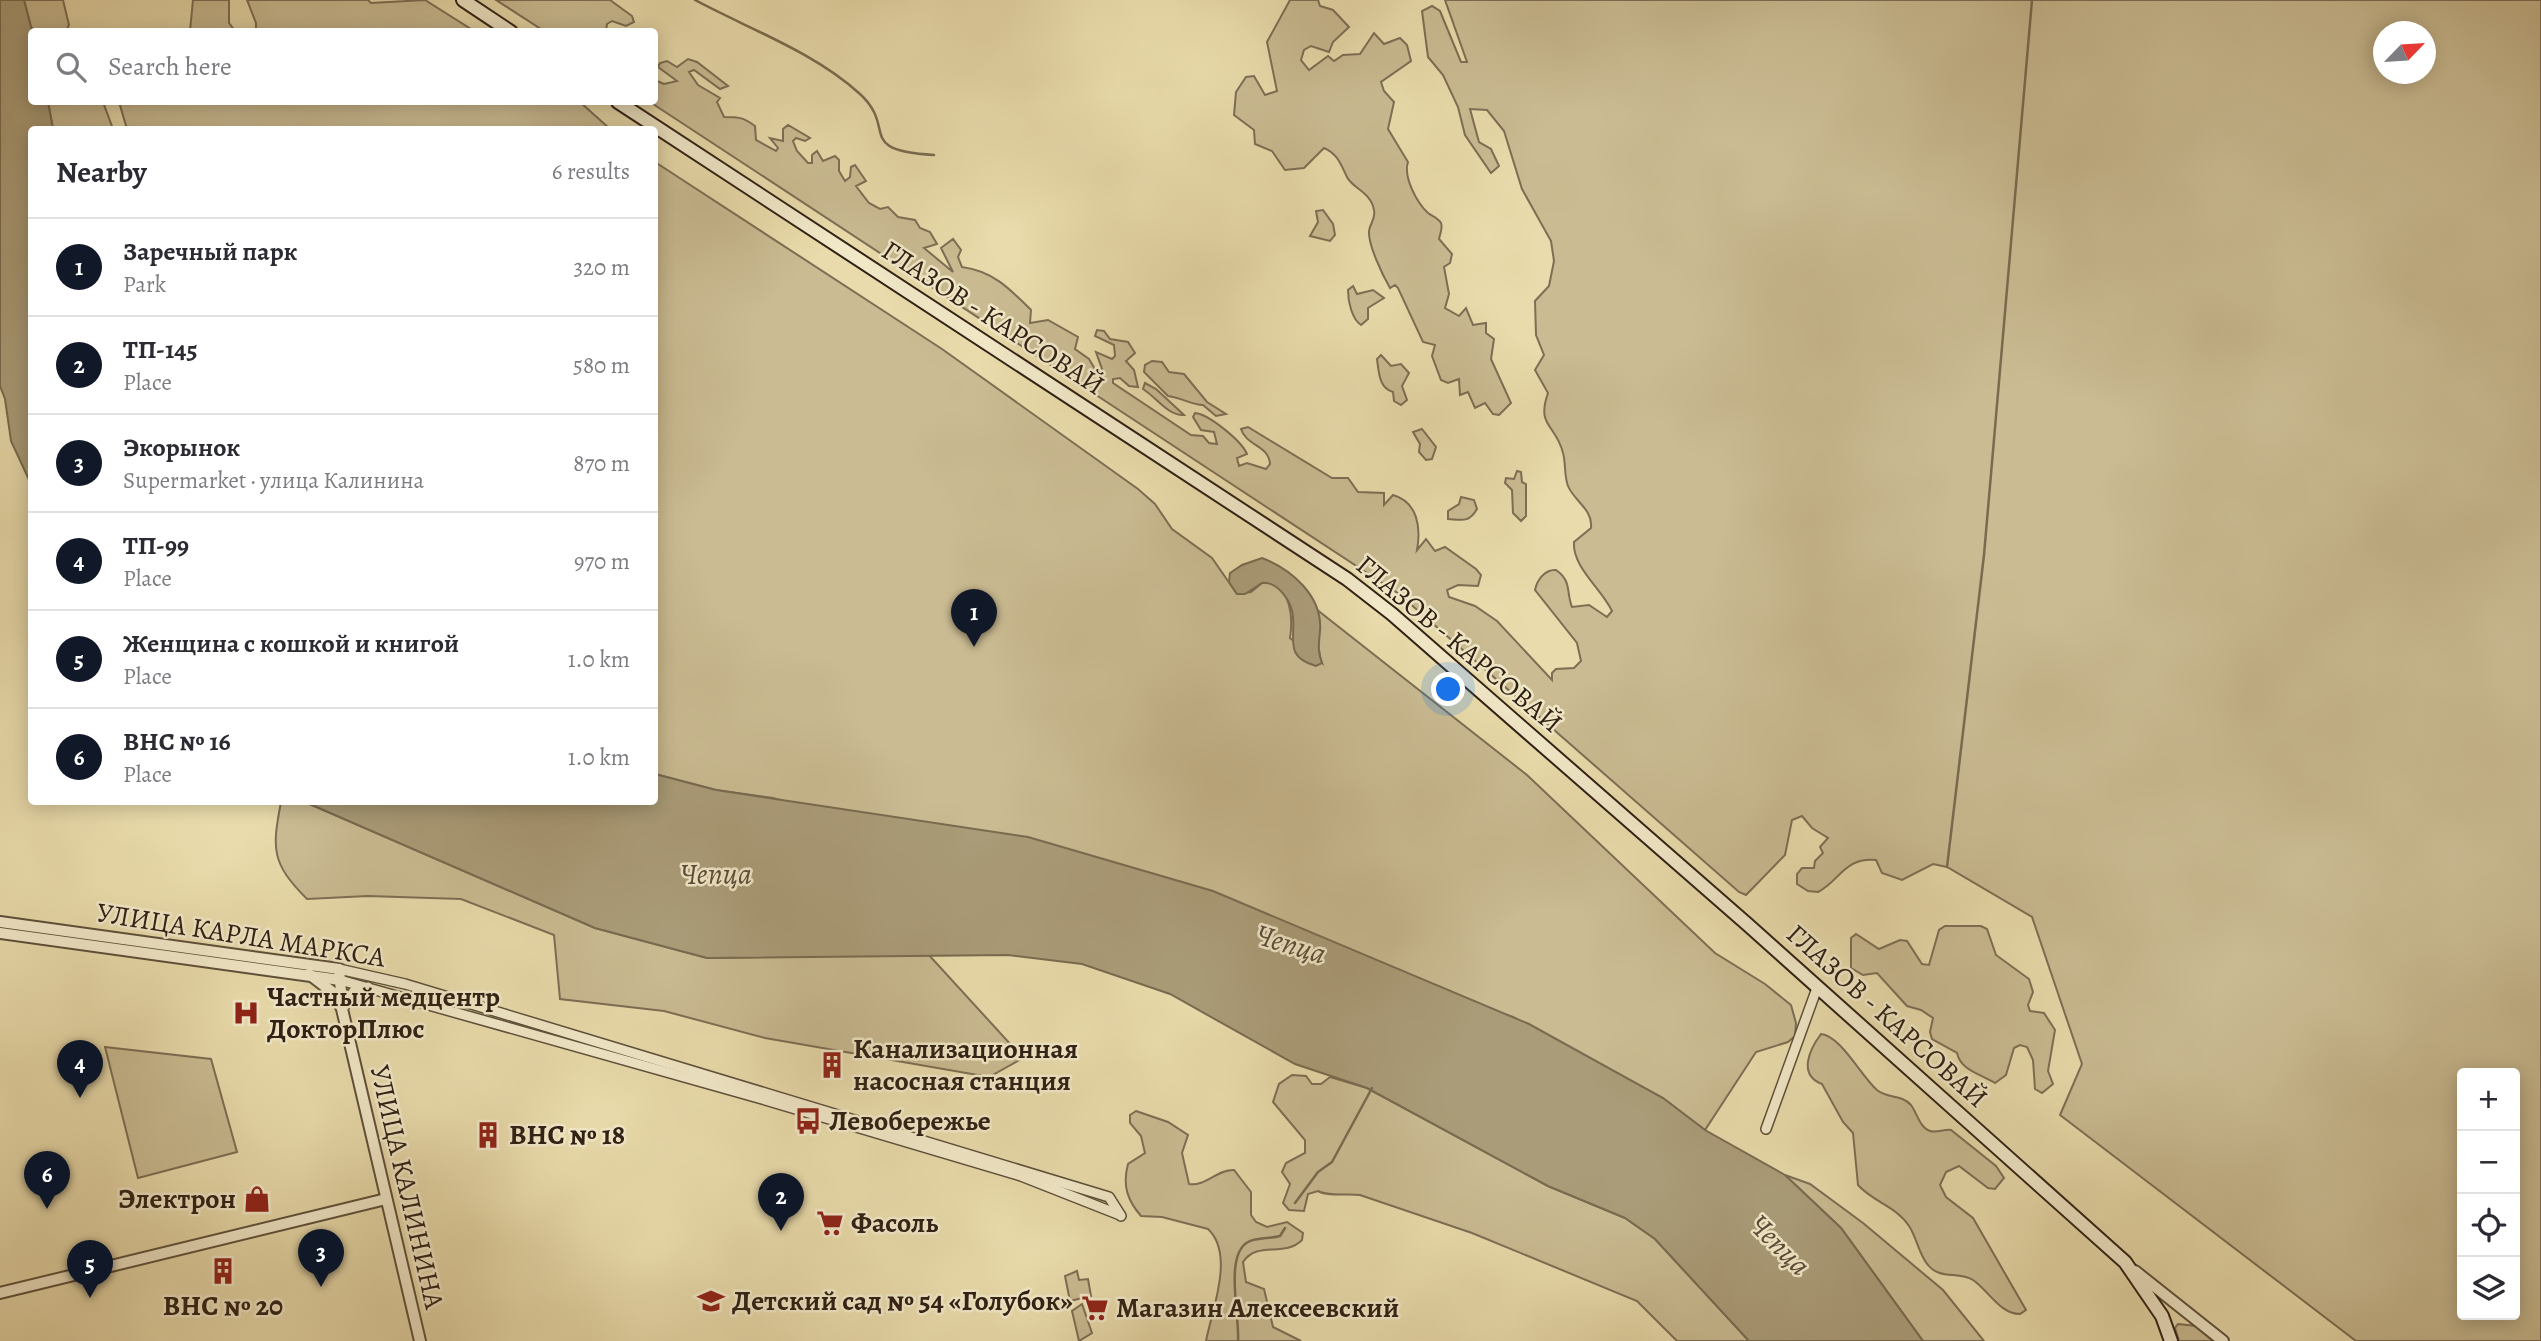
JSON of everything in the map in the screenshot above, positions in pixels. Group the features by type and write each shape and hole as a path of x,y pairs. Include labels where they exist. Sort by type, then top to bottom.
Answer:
{"main road":[{"path":"463,0 506,28"},
{"name":"ГЛАЗОВ - КАРСОВАЙ","path":"623,105 655,126"},
{"name":"ГЛАЗОВ - КАРСОВАЙ","path":"658,128 1347,579 1441,656 2125,1262 2162,1316 2171,1341"}],"street":[{"name":"УЛИЦА КАРЛА МАРКСА","path":"0,922 405,984 1109,1197 1121,1216 1021,1176 369,987 339,974 309,974 0,933"},
{"name":"УЛИЦА КАЛИНИНА","path":"309,974 335,994 342,1009 420,1341"},
{"path":"339,974 342,1009"},
{"path":"342,1009 354,991 369,987"},
{"path":"1766,1129 1817,988"},
{"path":"0,1293 386,1199"},
{"path":"2125,1262 2223,1341"}],"shaded area":[{"path":"24,0 63,0 68,28 31,27"},
{"path":"193,0 229,0 229,23 233,28 190,28"},
{"path":"247,0 368,0 371,3 425,0 469,28 256,28"},
{"path":"496,0 610,0 632,16 634,22 626,26 612,21 606,28 539,28"},
{"path":"1290,0 1318,0 1320,6 1333,10 1349,27 1333,42 1329,52 1311,46 1304,50 1301,60 1309,70 1328,56 1334,61 1343,55 1360,54 1374,33 1384,44 1400,38 1407,45 1411,61 1381,82 1384,91 1394,102 1388,129 1408,162 1407,175 1416,196 1428,213 1441,223 1439,239 1452,254 1450,263 1444,267 1449,294 1445,308 1459,316 1466,308 1473,325 1486,323 1486,333 1494,339 1491,359 1511,403 1499,415 1493,414 1485,403 1475,408 1468,392 1460,395 1459,379 1448,383 1441,380 1432,356 1435,345 1423,342 1398,288 1395,285 1390,288 1376,260 1369,237 1374,216 1372,204 1349,181 1336,157 1324,148 1304,168 1285,170 1272,151 1255,144 1254,130 1234,115 1236,92 1246,77 1254,76 1265,95 1277,91 1267,42"},
{"path":"1445,0 2541,0 2541,1341 2356,1341 2060,1115 2082,1064 2032,917 1947,867 1933,864 1902,880 1882,873 1876,860 1865,860 1849,866 1818,892 1808,891 1797,884 1797,874 1802,868 1814,868 1815,861 1823,853 1820,847 1828,838 1812,828 1802,816 1792,820 1785,855 1746,895 1739,892 1399,594 655,105 658,105 658,81 664,84 677,81 658,67 660,63 667,61 677,67 688,59 697,62 728,86 720,89 694,70 689,72 698,85 720,98 717,102 724,117 740,118 751,123 755,126 756,140 776,151 778,148 770,138 783,141 783,129 788,125 810,138 805,141 796,138 793,141 797,151 808,163 812,163 812,155 817,151 823,161 835,156 839,160 839,171 845,181 850,177 851,167 855,165 866,181 856,186 869,203 880,209 888,207 898,217 915,220 920,228 930,232 937,244 924,248 953,272 941,248 953,239 961,250 958,257 962,267 983,272 1008,288 1031,310 1030,323 1048,320 1078,337 1075,349 1089,359 1095,369 1102,369 1096,352 1112,359 1115,356 1114,345 1095,336 1097,330 1104,331 1110,339 1128,342 1135,353 1126,361 1134,370 1138,387 1129,386 1120,378 1113,379 1113,383 1191,435 1203,436 1209,443 1217,444 1214,432 1201,430 1193,417 1195,413 1201,414 1216,423 1244,448 1247,454 1237,458 1239,466 1247,463 1266,469 1270,464 1266,453 1244,435 1241,429 1248,427 1332,478 1348,478 1358,492 1384,493 1384,505 1393,495 1401,498 1408,503 1416,517 1417,550 1426,539 1435,551 1445,547 1481,575 1478,586 1458,585 1447,590 1449,597 1475,606 1497,621 1552,680 1552,673 1556,669 1574,668 1581,661 1577,643 1535,590 1542,576 1552,570 1561,574 1567,583 1572,607 1589,605 1607,617 1612,611 1583,569 1575,551 1574,542 1591,528 1591,521 1568,486 1560,443 1544,413 1548,393 1535,370 1544,355 1536,335 1535,301 1549,286 1554,261 1551,241 1522,189 1504,131 1487,110 1470,109 1479,142 1491,149 1499,166 1491,173 1465,135 1458,107 1443,75 1428,57 1422,11 1432,6 1440,11 1461,62 1467,62"},
{"path":"49,105 104,105 112,126 52,126"},
{"path":"120,105 583,105 607,126 126,126"},
{"path":"658,164 942,349 1138,489 1155,504 1172,529 1212,558 1237,594 1251,592 1262,583 1272,583 1279,587 1290,611 1290,638 1322,663 1316,609 1527,775 1715,953 1765,984 1791,1005 1796,1023 1795,1036 1788,1042 1756,1052 1705,1130 1663,1098 1513,1017 773,798 716,790 658,775"},
{"path":"1323,210 1333,224 1335,235 1330,241 1310,236 1318,222 1316,211"},
{"path":"1353,286 1357,294 1373,290 1384,298 1368,308 1368,319 1361,325 1355,319 1350,305 1348,290"},
{"path":"1381,355 1391,366 1401,364 1409,373 1402,386 1407,400 1401,405 1394,401 1393,392 1385,387 1380,379 1377,359"},
{"path":"1152,361 1162,362 1169,372 1184,374 1207,402 1226,414 1216,416 1203,405 1168,396 1144,372 1145,365"},
{"path":"1145,383 1156,389 1184,415 1162,405 1143,389"},
{"path":"1422,429 1436,447 1432,459 1426,460 1419,452 1420,444 1413,432"},
{"path":"1517,471 1521,472 1522,482 1526,484 1526,516 1521,521 1513,513 1512,490 1505,483 1506,478 1514,479"},
{"path":"1461,497 1474,500 1477,509 1468,519 1448,519 1448,511 1459,504"},
{"path":"280,805 312,805 595,928 707,958 928,954 1023,1058 989,1077 765,1038 664,1011 560,999 554,935 461,899 368,896 307,899 286,875 281,865 277,855 276,832"},
{"path":"1945,926 1981,926 1987,929 1996,955 2029,979 2033,992 2028,1005 2030,1011 2044,1013 2055,1030 2048,1071 2053,1084 2042,1093 2035,1089 2033,1060 2027,1047 2020,1045 2014,1048 2006,1075 1995,1083 1967,1068 1957,1053 1932,1039 1930,1032 1933,1018 1921,1010 1907,1006 1877,973 1863,975 1851,968 1851,938 1856,934 1879,949 1900,940 1907,941 1922,964 1929,965 1939,930"},
{"path":"1821,1034 1828,1036 1843,1049 1877,1090 1903,1099 1911,1105 1921,1124 1927,1129 1951,1130 1996,1166 2004,1178 1995,1189 1988,1188 1959,1166 1946,1172 1940,1185 1946,1197 1973,1218 2026,1310 2020,1314 2006,1310 1973,1280 1933,1270 1925,1261 1904,1219 1858,1185 1853,1133 1843,1122 1822,1084 1810,1075 1808,1068 1810,1054"},
{"path":"105,1047 211,1059 237,1152 138,1178"},
{"path":"1292,1075 1306,1076 1312,1084 1321,1084 1330,1077 1367,1088 1548,1186 1625,1218 1655,1239 1749,1341 1677,1341 1637,1301 1472,1233 1360,1195 1327,1194 1318,1191 1308,1194 1304,1211 1289,1210 1283,1203 1290,1184 1282,1172 1286,1163 1305,1153 1305,1140 1273,1102 1279,1084"},
{"path":"1136,1111 1168,1122 1188,1135 1182,1153 1189,1184 1201,1183 1222,1172 1234,1170 1251,1192 1251,1215 1256,1222 1267,1227 1287,1222 1303,1233 1302,1240 1295,1245 1256,1252 1243,1262 1246,1282 1264,1289 1273,1327 1301,1341 1206,1341 1219,1283 1220,1253 1216,1240 1208,1229 1162,1217 1141,1216 1133,1205 1127,1193 1126,1172 1128,1164 1145,1153 1141,1136 1130,1123 1130,1115"},
{"path":"1785,1175 1810,1184 1863,1223 1943,1290 1984,1341 1923,1341 1841,1228"},
{"path":"1077,1271 1079,1280 1088,1279 1091,1296 1070,1301 1065,1276"},
{"path":"1082,1304 1092,1333 1079,1341 1072,1311"},
{"path":"2178,1324 2196,1326 2213,1341 2179,1341 2175,1328"}],"water":[{"path":"0,0 24,0 31,28 28,28 28,105 49,105 52,126 28,126 28,478 11,441 5,399 0,386"},
{"path":"1262,558 1284,569 1311,595 1320,618 1319,651 1322,663 1316,666 1296,653 1292,611 1279,589 1262,583 1245,594 1237,594 1229,582 1230,573 1242,565"},
{"name":"Чепца","path":"658,775 716,790 1028,837 1213,891 1529,1024 1663,1098 1705,1130 1785,1175 1841,1228 1923,1341 1749,1341 1655,1239 1625,1218 1548,1186 1367,1088 1295,1064 1170,994 1082,964 1008,955 707,958 595,928 312,805 658,805"}],"waterway":[{"path":"695,0 802,53 842,79 871,106 885,143 909,152 934,155"},
{"path":"1947,867 1984,555 2032,0"},
{"path":"1295,1203 1318,1172 1332,1162 1372,1088"},
{"path":"1238,1341 1235,1273 1241,1249 1252,1240 1280,1236 1285,1228"}],"place":[{"name":"Заречный парк","path":"974,647"},
{"name":"Частный медцентр ДокторПлюс","path":"246,1013"},
{"name":"Канализационная насосная станция","path":"832,1065"},
{"name":"ТП-99","path":"80,1098"},
{"name":"Левобережье","path":"808,1121"},
{"name":"ВНС № 18","path":"488,1135"},
{"name":"Электрон","path":"257,1199"},
{"name":"ВНС № 16","path":"47,1209"},
{"name":"Фасоль","path":"830,1223"},
{"name":"ТП-145","path":"781,1231"},
{"name":"ВНС № 20","path":"223,1271"},
{"name":"Экорынок","path":"321,1287"},
{"name":"Женщина с кошкой и книгой","path":"90,1298"},
{"name":"Детский сад № 54 «Голубок»","path":"711,1301"},
{"name":"Магазин Алексеевский","path":"1095,1308"}]}
